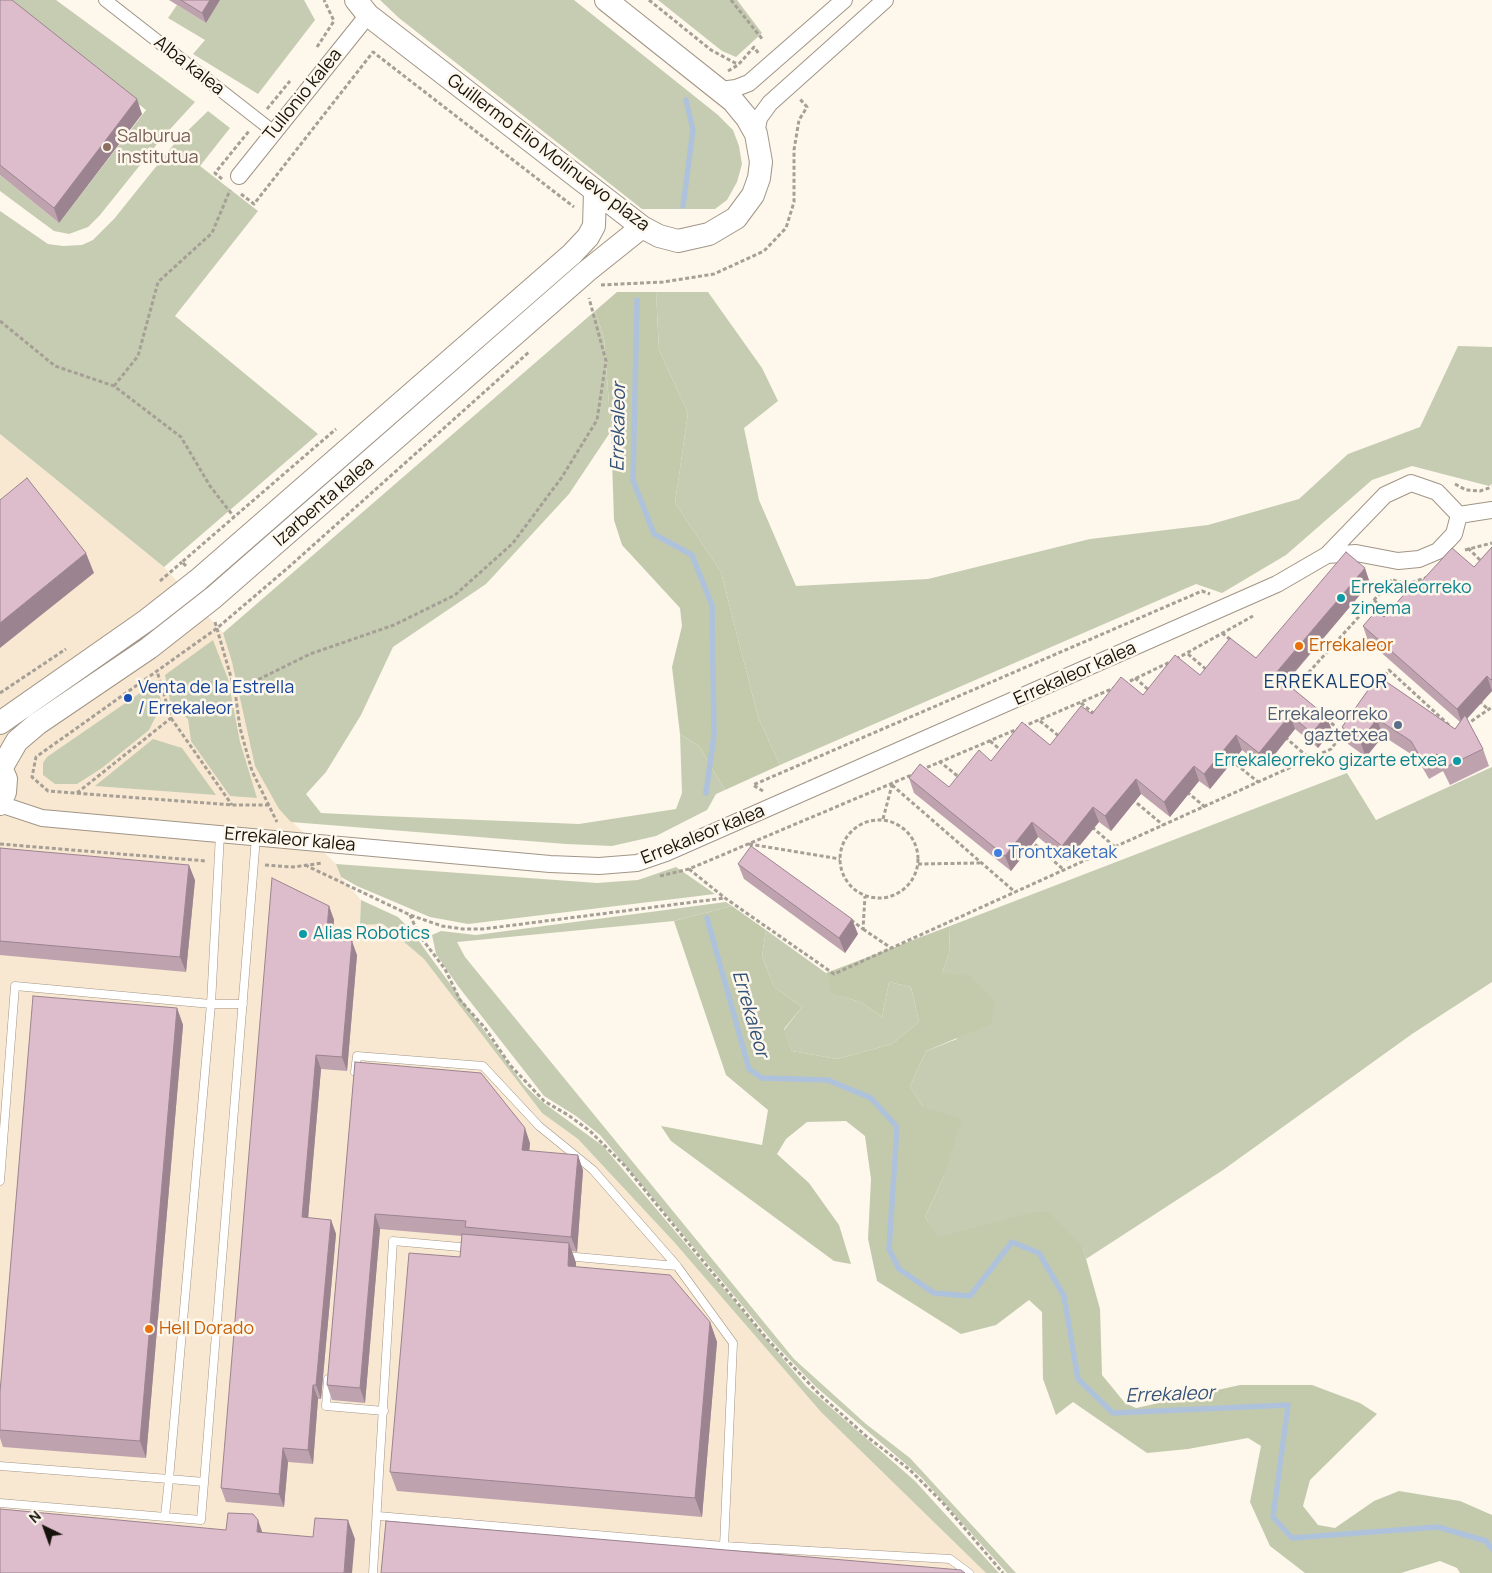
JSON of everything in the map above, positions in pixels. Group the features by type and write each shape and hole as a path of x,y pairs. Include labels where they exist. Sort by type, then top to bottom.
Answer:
{"main road":[{"name":"Guillermo Elio Molinuevo plaza","path":"362,7 595,192 642,227 659,236 678,241 710,234 736,218 753,195 759,178 761,162 756,134 747,118 720,90 606,0"},
{"name":"Izarbenta kalea","path":"0,724 147,620 198,580 572,254 588,237 594,226 595,192"},
{"name":"Izarbenta kalea","path":"1,766 16,741 37,724 149,648 214,597 588,270 642,227"},
{"path":"0,804 5,792 6,779 1,766"}],"street":[{"name":"Alba kalea","path":"105,0 274,132"},
{"path":"720,90 736,88 749,83 844,0"},
{"path":"756,134 759,118 770,103 885,0"},
{"name":"Tullonio kalea","path":"235,181 274,132 362,7"},
{"name":"Errekaleor kalea","path":"0,804 42,818 550,864 599,866 637,862 666,853 1277,584 1327,555 1385,495 1411,483 1437,492 1459,515 1454,534 1438,551 1419,560 1398,561 1356,553 1327,555"},
{"path":"1459,515 1492,510"}],"lane":[{"path":"165,1516 211,1004 220,834"},
{"path":"0,1503 201,1520 256,837"},
{"path":"0,1181 15,986 211,1004 243,1004"},
{"path":"355,1079 357,1056 483,1066 539,1126 593,1170 677,1266 732,1343 724,1546"},
{"path":"356,1069 366,1069"},
{"path":"484,1077 494,1078"},
{"path":"373,1573 378,1516 393,1241 481,1249"},
{"path":"560,1256 677,1266"},
{"path":"330,1366 326,1406 384,1411"},
{"path":"0,1466 204,1482"},
{"path":"378,1516 724,1546 950,1559 968,1573"}],"path":[{"path":"312,55 334,21 324,0"},
{"path":"648,0 711,50 738,65"},
{"path":"731,0 763,40"},
{"path":"258,120 294,76"},
{"path":"114,386 138,356 158,282 212,234 235,181"},
{"path":"236,691 310,654 394,625 455,595 513,543 562,477 597,420 606,362 589,298 582,304"},
{"path":"0,321 54,366 114,386 181,437 210,486 234,517"},
{"path":"269,805 232,805 48,791 32,777 36,757 216,629 298,559 531,350"},
{"path":"1452,481 1466,490 1480,491 1492,487"},
{"path":"1486,565 1468,548 1492,543"},
{"path":"157,583 182,562"},
{"path":"1384,576 1407,584 1422,580 1429,586"},
{"path":"1291,692 1392,580"},
{"path":"757,796 765,793 753,785 1202,590 1211,594"},
{"path":"214,597 216,629 236,691 240,728 252,771 286,839"},
{"path":"1374,600 1395,621"},
{"path":"883,819 892,784 939,760 1040,721 1188,654 1256,614"},
{"path":"1222,633 1236,645"},
{"path":"0,693 74,644"},
{"path":"1188,654 1209,672"},
{"path":"1378,686 1389,670 1455,731"},
{"path":"157,671 171,718 232,805"},
{"path":"1136,678 1157,697"},
{"path":"1284,686 1299,698"},
{"path":"1462,727 1476,720 1490,708 1474,696"},
{"path":"1082,703 1103,721"},
{"path":"1321,715 1344,733"},
{"path":"77,793 171,718"},
{"path":"1040,721 1062,739"},
{"path":"689,869 725,898 834,974 1332,749 1349,725"},
{"path":"1282,734 1310,759"},
{"path":"990,741 1005,754"},
{"path":"1229,758 1258,782"},
{"path":"939,760 961,780"},
{"path":"892,784 981,864 1016,892"},
{"path":"1183,788 1205,807"},
{"path":"1127,794 1163,825"},
{"path":"883,819 896,822 906,829 914,840 918,852 918,864 915,876 899,893 882,898 864,896 846,881 840,859 842,846 848,834 858,826 870,820 883,819"},
{"path":"1086,822 1115,847"},
{"path":"1028,838 1064,870"},
{"path":"0,844 218,862"},
{"path":"756,850 748,844 840,859"},
{"path":"255,864 304,865 410,914 442,926 482,929 725,898"},
{"path":"918,864 981,864"},
{"path":"863,929 864,896"},
{"path":"410,914 419,935 445,969 460,1000 485,1028 510,1065 544,1101 590,1131 625,1166 768,1339 819,1394 866,1436 910,1470 936,1496 1003,1573"},
{"path":"847,918 891,948"}],"shaded area":[{"path":"0,434 164,567 223,633 279,809 336,864 341,877 361,900 360,925 383,924 424,959 542,1113 578,1139 674,1242 821,1412 986,1573 0,1573"}],"green space":[{"path":"9,0 56,0 195,102 161,139 100,215 88,227 69,234 54,231 0,191 0,175 59,223 146,110"},
{"path":"220,0 304,0 315,20 258,94 193,54 205,40 168,18 177,5 206,23"},
{"path":"380,0 574,0 718,115 733,130 739,146 742,164 737,182 727,200 715,209 642,209 399,18"},
{"path":"658,0 737,0 762,33 736,57 722,51"},
{"path":"208,111 230,128 200,166 258,211 175,316 318,434 164,567 0,434 0,211 48,244 63,246 82,245 93,240 114,219 175,143"},
{"path":"617,292 656,292 659,350 688,413 675,503 721,572 758,717 780,765 725,790 699,746 680,734 672,667 682,626 680,608 622,545 614,520 611,431 604,338 595,311"},
{"path":"656,292 708,292 762,368 778,401 744,428 759,500 796,586 928,579 1090,539 1208,525 1299,499 1348,454 1420,427 1458,346 1492,347 1492,484 1489,486 1412,466 1372,480 1286,555 1222,593 1196,584 780,765 758,717 721,572 675,503 688,413 659,350"},
{"path":"595,311 604,338 611,431 569,494 486,584 393,647 361,715 326,772 306,794 321,813 579,824 676,809 682,793 680,734 699,746 725,790 716,794 707,810 656,836 612,846 291,822 279,809 255,766 232,662 223,633"},
{"path":"213,640 228,679 240,742 257,798 230,796 191,741 188,719 171,706 165,675"},
{"path":"156,682 162,704 149,730 102,768 77,784 55,784 43,775 43,763 47,757"},
{"path":"153,739 182,748 216,795 95,786"},
{"path":"1492,767 1492,982 1412,1034 1223,1170 1086,1259 1083,1248 938,1238 925,1217 944,1176 923,1107 910,1086 926,1051 957,1039 942,973 949,954 950,926 1347,773 1376,820"},
{"path":"336,864 597,883 638,880 676,867 715,894 468,924 430,917 357,886 341,877"},
{"path":"361,900 398,917 410,929 524,1085 541,1101 603,1146 806,1386 915,1481 999,1573 986,1573 821,1412 674,1242 578,1139 542,1113 424,959 383,924 360,925"},
{"path":"726,902 732,906 674,921 457,942 465,957 794,1359 866,1424 910,1458 1016,1573 1007,1573 921,1477 816,1387 773,1342 600,1135 576,1116 544,1096 458,986 436,954 432,935 441,931 476,935"},
{"path":"732,906 766,930 762,956 774,987 802,1007 784,1029 792,1051 837,1059 892,1044 919,1022 911,987 889,982 882,1017 861,1002 831,994 826,973 950,926 949,954 942,973 970,976 995,1002 991,1024 926,1051 910,1086 923,1107 962,1119 944,1176 925,1217 938,1237 1025,1214 1048,1211 1083,1248 1100,1309 1102,1375 1125,1403 1136,1408 1240,1385 1312,1385 1360,1403 1377,1414 1310,1480 1303,1506 1318,1525 1335,1528 1374,1501 1399,1491 1460,1501 1492,1515 1492,1573 1460,1573 1457,1568 1440,1561 1401,1573 1305,1573 1270,1546 1250,1502 1261,1446 1248,1438 1188,1449 1147,1453 1073,1402 1056,1415 1043,1379 1042,1312 1029,1300 996,1325 961,1334 877,1281 868,1239 871,1179 865,1136 846,1121 807,1122 786,1139 777,1154 809,1183 839,1225 851,1264 834,1261 671,1141 661,1126 762,1145 768,1110 726,1075 674,921"},
{"path":"766,930 826,973 832,994 861,1002 882,1017 889,982 911,987 919,1022 892,1044 837,1059 792,1051 784,1030 802,1007 774,987 762,956"}],"building":[{"path":"0,0 12,0 137,99 54,208 0,165"},
{"path":"181,0 210,0 202,13"},
{"path":"27,478 86,553 0,623 0,500"},
{"path":"1492,547 1492,679 1487,676 1457,709 1363,626 1377,610 1384,617 1416,581 1419,584 1452,548 1474,567"},
{"path":"1346,552 1365,568 1275,674 1326,716 1312,733 1290,715 1259,753 1236,735 1204,774 1194,766 1164,802 1136,779 1105,816 1093,807 1062,846 1032,822 1005,856 909,778 920,764 949,787 979,750 991,761 1022,722 1050,745 1081,706 1092,714 1121,677 1143,695 1175,655 1200,675 1230,638 1256,658"},
{"path":"1378,676 1455,729 1465,715 1483,749 1444,768 1437,754 1423,762 1411,741 1377,719 1360,741 1342,727"},
{"path":"751,846 852,919 839,938 738,864"},
{"path":"0,848 189,865 180,957 0,941"},
{"path":"272,878 329,906 326,940 352,941 342,1057 316,1055 302,1217 331,1220 308,1450 283,1448 279,1494 221,1488"},
{"path":"33,996 177,1008 140,1441 0,1430 0,1392"},
{"path":"355,1062 481,1073 525,1128 522,1150 578,1155 571,1237 465,1227 466,1221 375,1214 360,1388 327,1385"},
{"path":"462,1234 569,1243 568,1266 670,1275 710,1322 695,1498 390,1472 409,1253 460,1257"},
{"path":"0,1509 226,1530 228,1513 253,1514 258,1520 257,1532 313,1537 315,1518 348,1520 344,1573 0,1573"},
{"path":"386,1521 961,1570 965,1573 381,1573"}],"waterway":[{"path":"683,206 693,130 686,100"},
{"name":"Errekaleor","path":"637,300 633,480 654,534 692,555 712,605 714,735 706,793"},
{"name":"Errekaleor","path":"707,918 749,1069 762,1078 828,1080 871,1098 897,1127 889,1249 899,1269 934,1293 970,1296 1012,1242 1039,1253 1064,1296 1078,1379 1113,1413 1288,1405 1273,1517 1292,1538 1438,1527 1486,1541 1492,1549"}],"place":[{"name":"Salburua institutua","path":"107,147"},
{"name":"Errekaleorreko zinema","path":"1341,598"},
{"name":"Errekaleor","path":"1299,646"},
{"name":"Venta de la Estrella / Errekaleor","path":"128,698"},
{"name":"Errekaleorreko gaztetxea","path":"1398,725"},
{"name":"Errekaleorreko gizarte etxea","path":"1457,761"},
{"name":"Trontxaketak","path":"998,853"},
{"name":"Alias Robotics","path":"303,934"},
{"name":"Hell Dorado","path":"149,1329"}],"district":[{"name":"ERREKALEOR","path":"1326,683"}]}
